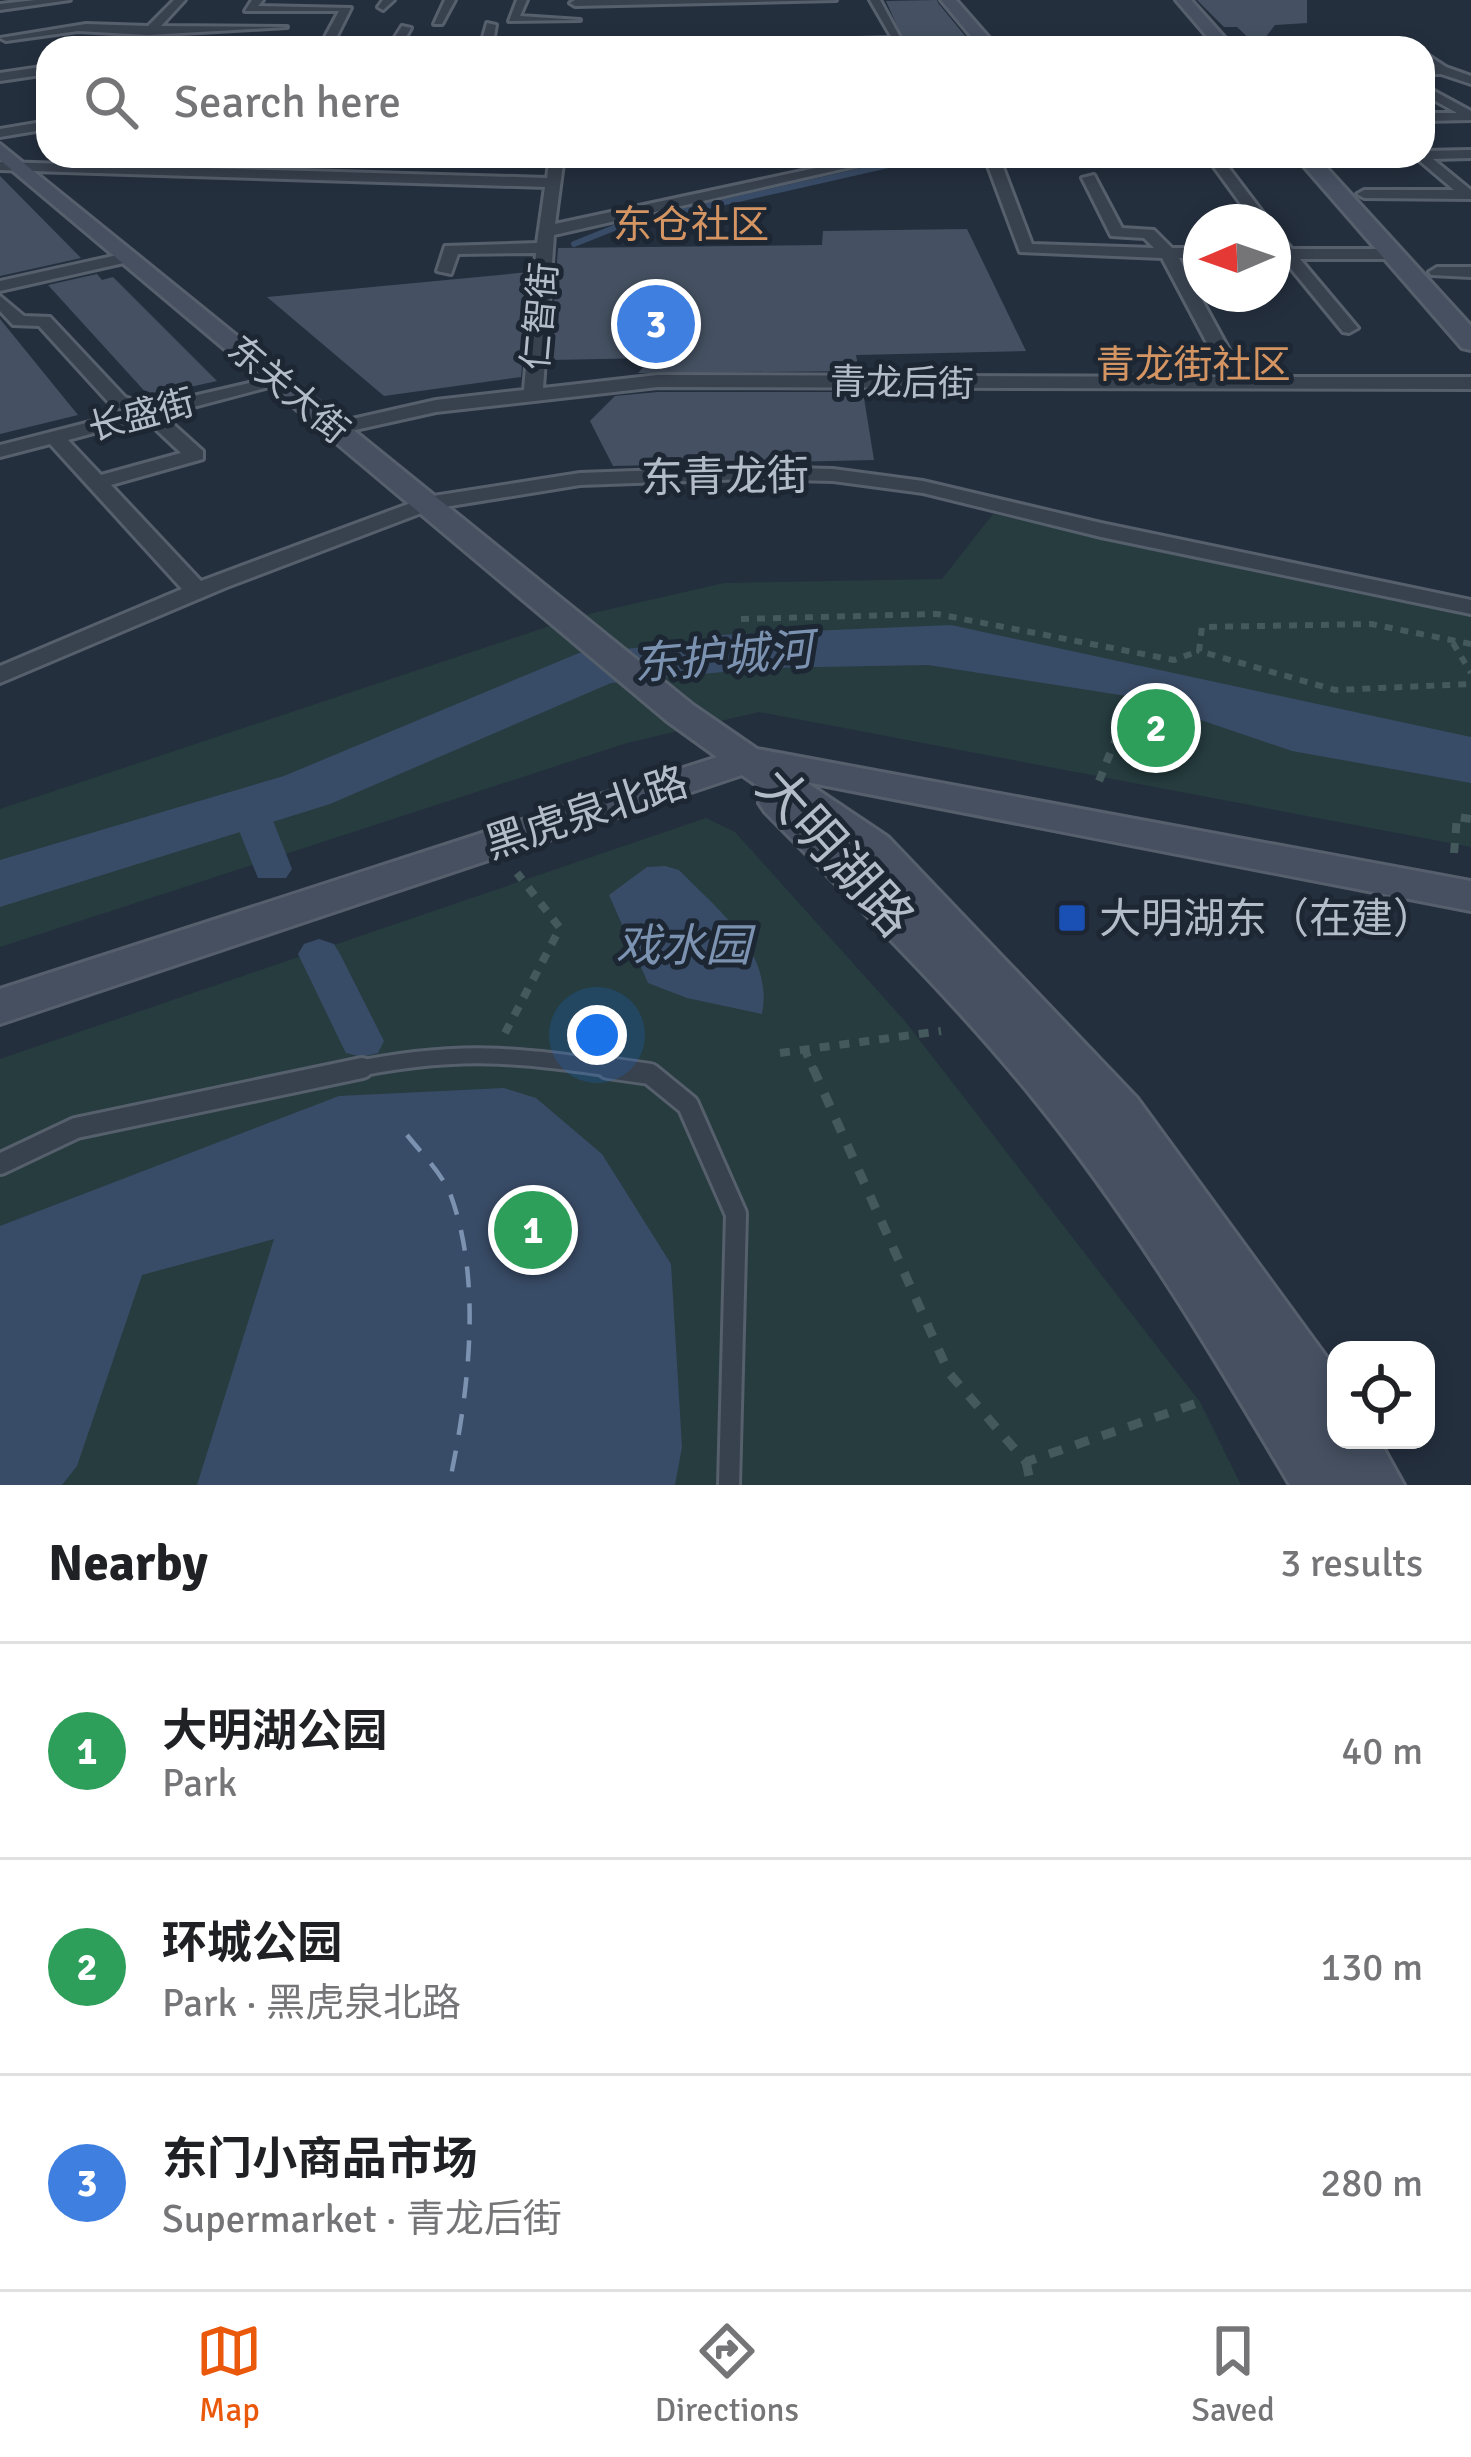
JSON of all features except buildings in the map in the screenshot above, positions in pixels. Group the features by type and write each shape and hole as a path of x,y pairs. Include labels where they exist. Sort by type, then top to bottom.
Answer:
{"main road":[{"path":"948,0 980,36"},
{"path":"1166,0 1198,36"},
{"path":"1183,0 1215,36"},
{"name":"东关大街","path":"0,150 11,166 281,378 668,704 750,759"},
{"path":"1315,168 1471,342"},
{"path":"1339,168 1471,308"},
{"name":"黑虎泉北路","path":"0,1007 750,759 1471,896"},
{"name":"大明湖路","path":"750,759 873,848 1119,1112 1301,1366 1327,1410"},
{"name":"大明湖路","path":"750,759 765,789 914,938 1085,1126 1244,1353 1324,1485"},
{"path":"1350,1449 1372,1485"}],"street":[{"path":"0,7 65,0"},
{"path":"144,36 180,0"},
{"path":"438,22 450,0"},
{"path":"522,0 513,19 575,20"},
{"path":"573,36 575,1 832,0"},
{"path":"875,0 896,36"},
{"path":"801,1 818,36"},
{"path":"656,2 661,36"},
{"path":"731,2 736,36"},
{"path":"206,36 228,14 254,4 296,8 319,4 346,8 331,36"},
{"path":"276,36 296,8"},
{"path":"74,36 109,10"},
{"path":"489,36 491,26"},
{"path":"3,36 84,28 282,27"},
{"path":"401,36 406,28"},
{"path":"3,36 32,53"},
{"path":"1435,64 1442,70"},
{"path":"1435,70 1471,80"},
{"path":"0,77 36,72"},
{"path":"1435,96 1471,117"},
{"path":"1435,117 1471,117"},
{"path":"0,133 36,127"},
{"path":"1435,155 1471,154"},
{"path":"1435,167 1470,195"},
{"path":"194,168 553,183"},
{"path":"237,173 240,168"},
{"path":"348,177 354,168"},
{"path":"446,180 451,168"},
{"path":"445,271 451,249 545,240 555,168"},
{"name":"仁智街","path":"532,393 545,240 574,222 825,168"},
{"path":"996,168 1026,249 1183,253"},
{"path":"1222,168 1249,204"},
{"path":"1089,178 1117,232 1148,233 1168,253 1238,382"},
{"path":"1364,194 1470,195"},
{"path":"1291,254 1393,254"},
{"path":"0,286 131,257"},
{"path":"1291,266 1349,328"},
{"path":"1437,272 1471,272"},
{"path":"0,301 19,321 44,321 118,401 148,412 196,455 96,483"},
{"name":"长盛街","path":"0,451 281,378"},
{"name":"青龙后街","path":"337,428 436,406 658,381 1471,383"},
{"path":"54,437 197,591"},
{"name":"东青龙街","path":"0,675 197,591 427,503 580,479 832,475 923,487 1101,530 1471,607"}],"lane":[{"path":"0,1164 76,1128 424,1055 495,1052 650,1073 688,1105 736,1214 729,1485"}],"path":[{"path":"741,619 937,614 1174,660 1199,652 1335,690 1471,684"},
{"path":"1199,652 1202,627 1371,624 1471,644"},
{"path":"1453,643 1471,673"},
{"path":"1099,781 1133,698"},
{"path":"1454,853 1457,817 1471,819"},
{"path":"495,1052 560,928 517,872"},
{"path":"780,1053 941,1031"},
{"path":"804,1048 949,1373 1026,1462 1031,1485"},
{"path":"1026,1462 1200,1402"}],"green space":[{"path":"993,514 1471,613 1471,847 759,712 627,743 0,947 0,809 580,616 724,583 942,579"},
{"path":"706,818 735,832 904,1020 1200,1402 1241,1485 0,1485 0,1059"}],"water":[{"path":"951,625 1471,737 1471,783 1292,751 1133,697 928,665 756,668 717,635"},
{"name":"戏水园","path":"647,867 679,870 740,934 760,971 762,1014 687,998 648,983 609,895"},
{"path":"504,1088 536,1098 602,1154 671,1264 682,1447 675,1485 197,1485 274,1239 142,1275 77,1466 62,1485 0,1485 0,1226 339,1096"}],"waterway":[{"path":"574,244 619,226 875,168"},
{"name":"东护城河","path":"0,884 307,790 600,666 824,648"},
{"path":"249,808 272,869"},
{"path":"319,954 362,1041"},
{"path":"682,1007 687,998"},
{"path":"602,1154 609,1141"}],"ferry route":[{"path":"407,1135 451,1196 467,1266 466,1378 449,1485"}],"place":[{"name":"东门小商品市场","path":"656,324"},
{"name":"环城公园","path":"1156,728"},
{"name":"大明湖东（在建）","path":"1072,918"},
{"name":"大明湖公园","path":"533,1230"}],"district":[{"name":"东仓社区","path":"691,224"},
{"name":"青龙街社区","path":"1193,364"}]}
